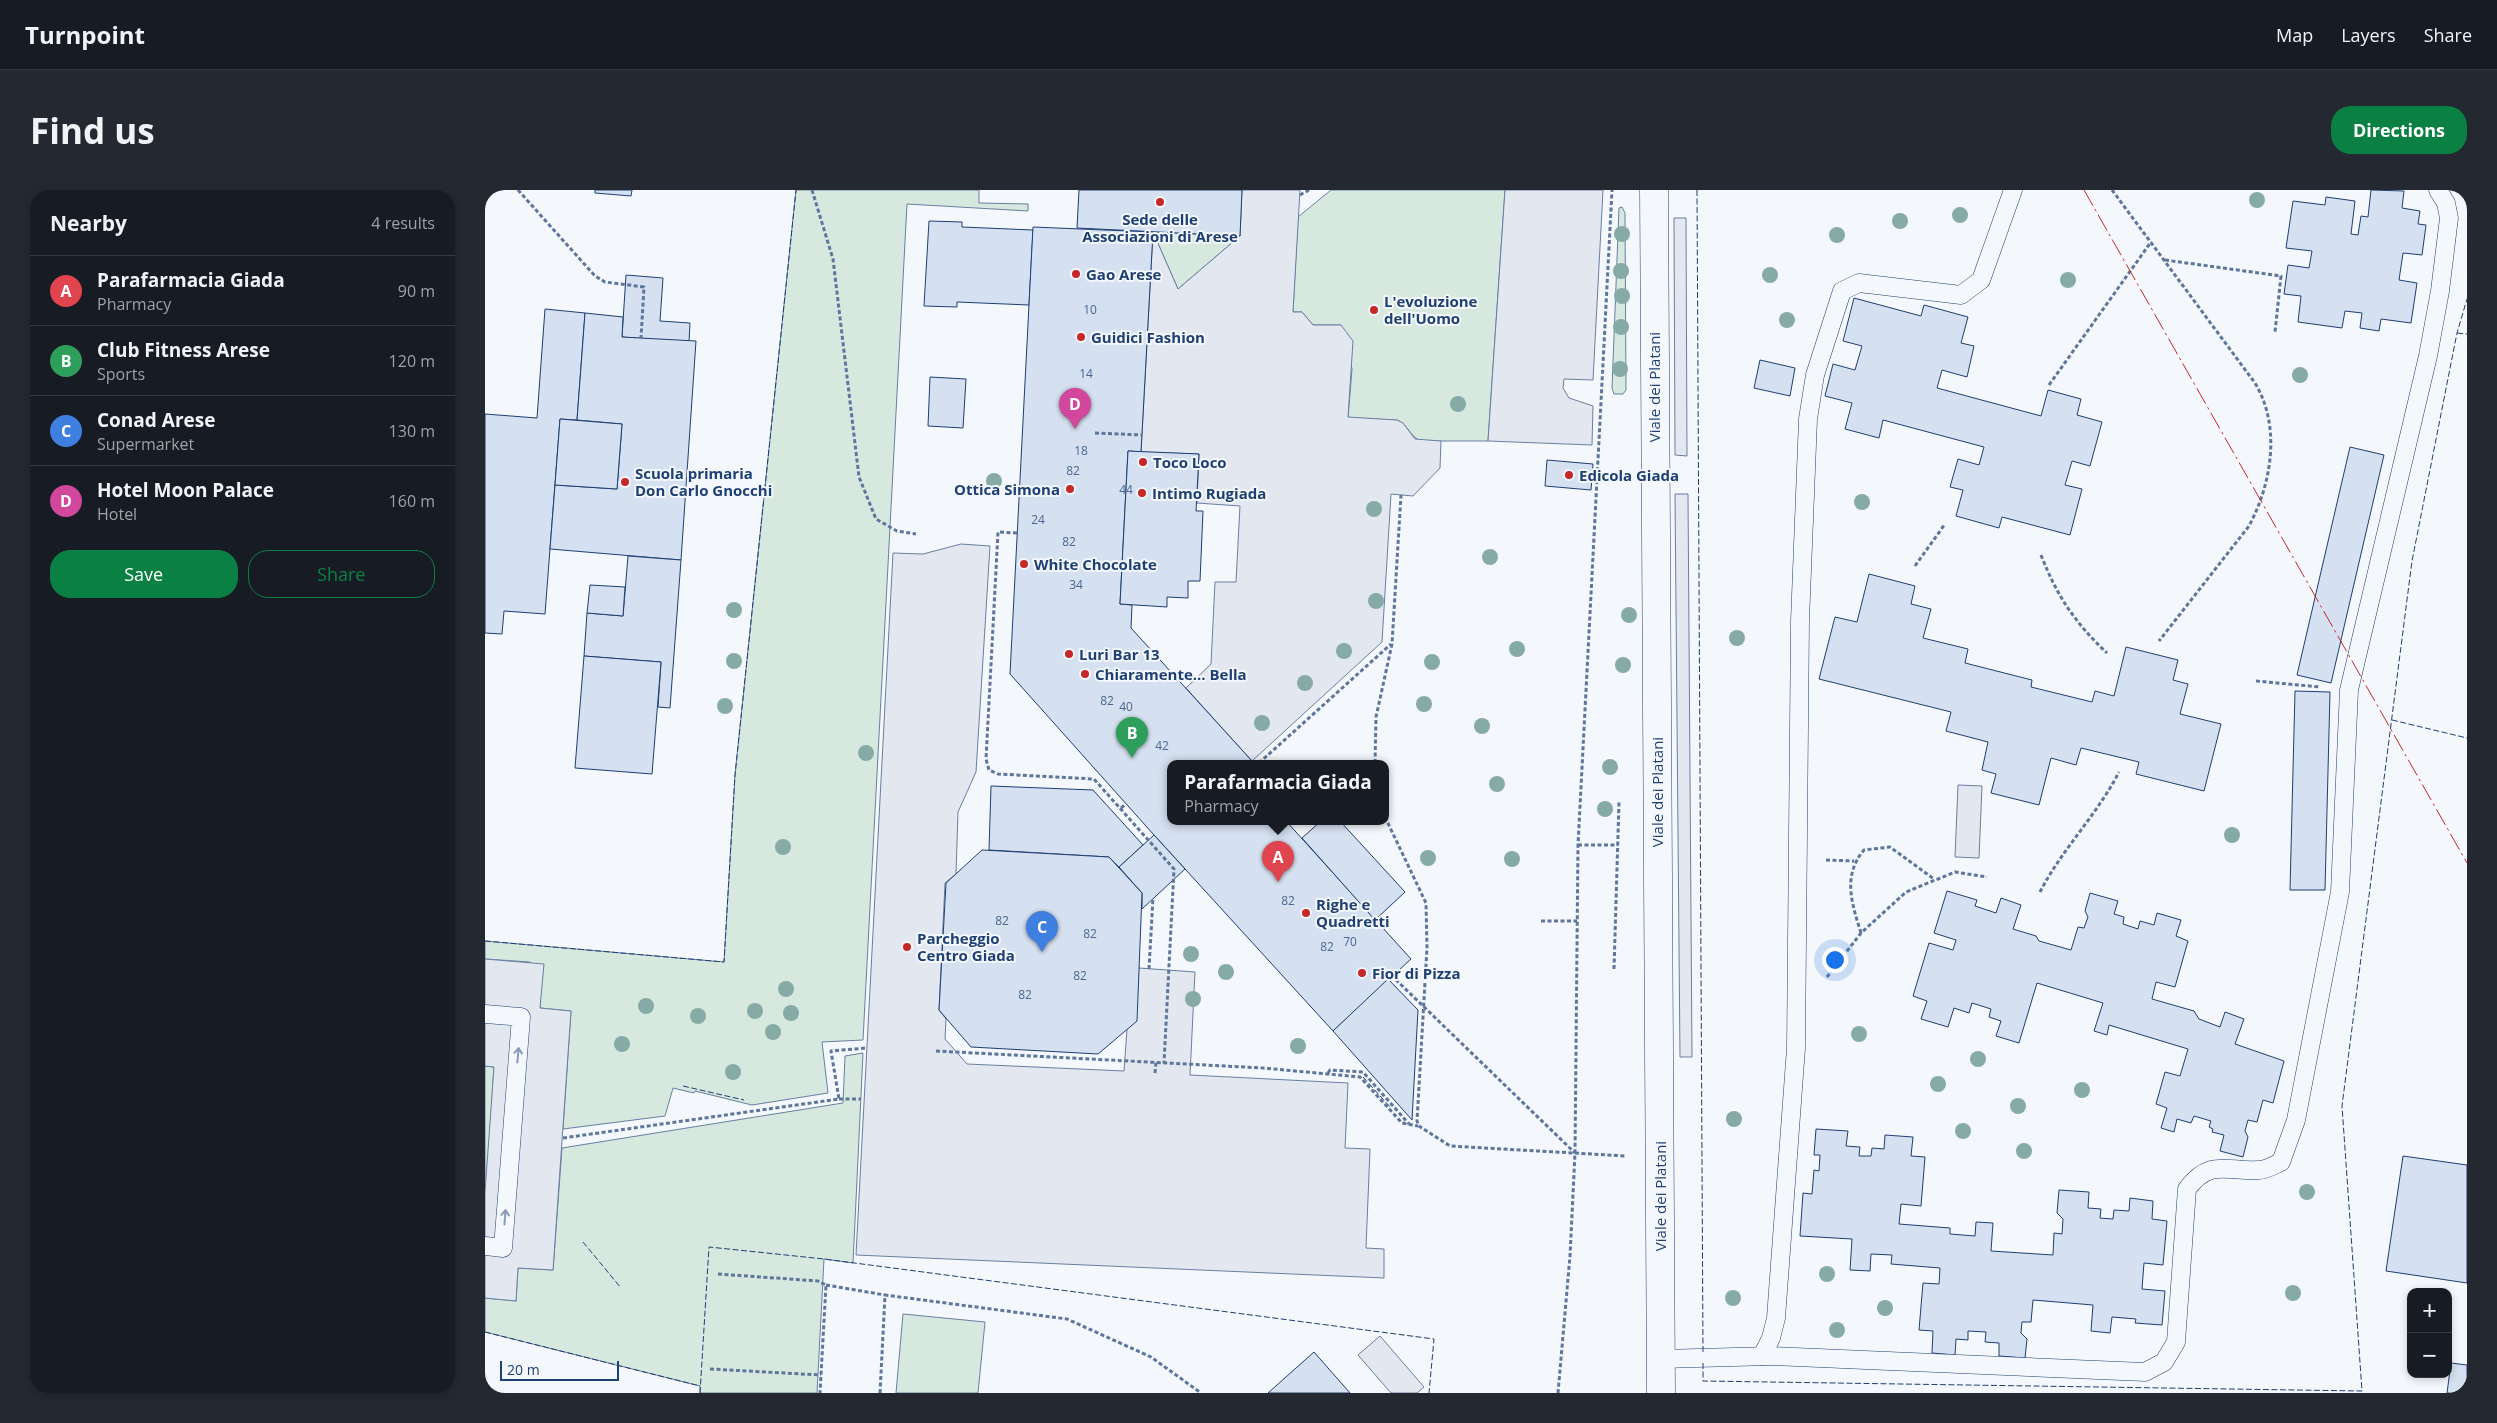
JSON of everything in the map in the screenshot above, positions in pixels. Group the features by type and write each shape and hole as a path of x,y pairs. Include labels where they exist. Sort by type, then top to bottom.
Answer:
{"street":[{"name":"Viale dei Platani","path":"1654,190 1661,1393"}],"lane":[{"path":"1762,1356 1771,1338 1776,1318 1796,1048 1800,621 1808,419 1815,375 1842,291 1859,284 1961,295 1981,280 2013,190"},
{"path":"1661,1359 1762,1356 2145,1372 2163,1362 2176,1342 2187,1189 2195,1179 2209,1169 2260,1171 2281,1162 2296,1120 2340,892 2349,690 2427,356 2440,291 2449,218 2446,203 2437,190"},
{"path":"485,1014 521,1017 503,1248 485,1246"}],"path":[{"path":"518,190 595,276 605,282 644,287 641,338"},
{"path":"812,190 833,259 859,477 876,518 897,531 915,534"},
{"path":"1300,196 1309,190"},
{"path":"1558,1393 1570,1256 1575,1153 1578,844 1613,190"},
{"path":"2112,190 2255,383 2267,408 2271,438 2263,491 2249,526 2159,641"},
{"path":"2049,385 2151,242"},
{"path":"2165,260 2281,276 2275,332"},
{"path":"1095,433 1142,435"},
{"path":"1599,475 1626,476"},
{"path":"1375,760 1376,716 1392,644 1401,495"},
{"path":"1915,566 1945,524"},
{"path":"1017,533 998,532 986,759 989,770 998,774 1094,779 1174,869 1164,1062"},
{"path":"2041,555 2055,589 2094,640 2107,653"},
{"path":"1262,760 1392,644"},
{"path":"2256,681 2349,690"},
{"path":"2040,892 2052,868 2105,798 2119,772"},
{"path":"1614,968 1619,802"},
{"path":"1121,808 1126,804"},
{"path":"1389,825 1426,902 1427,948 1417,1122 1419,1126"},
{"path":"1578,844 1618,845"},
{"path":"1861,933 1850,897 1854,862 1864,850 1890,847 1934,879"},
{"path":"1797,1008 1835,968 1861,933 1907,892 1934,879 1955,872 1987,877"},
{"path":"1149,969 1153,898"},
{"path":"1541,921 1577,921"},
{"path":"1391,975 1575,1153"},
{"path":"839,1099 831,1051 867,1048"},
{"path":"935,1051 1164,1062 1360,1077 1402,1123 1419,1126 1450,1146 1629,1157"},
{"path":"1155,1073 1156,1062"},
{"path":"1328,1074 1331,1070 1363,1072 1393,1102 1409,1125"},
{"path":"1367,1076 1371,1073"},
{"path":"563,1138 839,1099 861,1099"},
{"path":"718,1274 818,1281 826,1285 885,1295 1067,1319 1151,1356 1201,1393"},
{"path":"820,1393 826,1285"},
{"path":"879,1393 885,1295"},
{"path":"710,1369 821,1375"}],"shaded area":[{"path":"796,190 979,190 979,203 1028,204 1028,211 907,204 863,1040 822,1042 828,1093 752,1105 695,1091 694,1093 673,1088 665,1116 563,1129 571,1011 540,1008 540,998 530,962 485,959 485,941 724,962 735,775"},
{"path":"1242,190 1300,190 1293,312 1302,312 1313,325 1341,325 1353,341 1348,417 1397,420 1403,423 1415,439 1441,441 1440,468 1413,496 1391,494 1382,642 1253,760 1186,688 1211,664 1215,582 1236,582 1240,506 1197,503 1199,454 1141,452 1153,232 1178,289 1240,236"},
{"path":"1331,190 1505,190 1488,441 1421,441 1414,437 1404,424 1397,420 1348,418 1352,369 1341,325 1313,325 1302,312 1293,312 1298,217"},
{"path":"1505,190 1603,190 1593,380 1564,379 1563,388 1569,398 1593,406 1592,445 1488,441"},
{"path":"1622,207 1625,213 1626,390 1623,394 1614,394 1612,388 1619,208"},
{"path":"1674,218 1686,218 1687,456 1675,455"},
{"path":"1153,232 1231,236 1240,236 1178,289"},
{"path":"1675,494 1688,494 1692,1057 1680,1057"},
{"name":"Parcheggio Centro Giada","path":"961,544 990,546 976,772 958,812 956,874 945,883 939,1010 946,1019 945,1039 967,1064 1124,1071 1127,1029 1139,968 1195,972 1190,1075 1348,1083 1345,1148 1370,1149 1366,1248 1384,1249 1384,1278 856,1255 893,553 923,554"},
{"path":"1958,785 1982,786 1979,858 1955,857"},
{"path":"485,959 544,964 540,1008 571,1011 553,1270 518,1268 516,1301 485,1298 485,1192 494,1067 485,1066"},
{"path":"863,1053 853,1263 824,1259 817,1393 700,1393 700,1386 485,1332 485,1298 516,1301 518,1268 553,1270 562,1148 843,1103 845,1056"},
{"path":"485,1066 494,1067 486,1192 485,1192"},
{"path":"903,1314 985,1322 978,1393 896,1393"},
{"path":"1380,1336 1424,1387 1417,1393 1391,1393 1358,1355"}],"building":[{"path":"595,190 632,190 631,196 595,193"},
{"name":"Sede delle Associazioni di Arese","path":"1079,190 1242,190 1240,236 1077,228"},
{"path":"2371,190 2404,191 2402,208 2420,211 2418,224 2426,225 2422,255 2403,253 2399,280 2417,283 2411,323 2381,319 2379,331 2360,328 2362,313 2345,311 2342,328 2298,322 2301,296 2284,294 2288,265 2309,268 2312,251 2286,248 2293,201 2325,205 2326,197 2355,201 2351,234 2358,235 2361,216 2368,217"},
{"path":"929,221 962,222 962,227 1033,230 1029,305 957,302 957,307 924,306"},
{"path":"1033,227 1153,232 1141,452 1128,451 1120,604 1132,605 1131,628 1251,760 1167,760 1167,825 1290,825 1411,959 1333,1031 1010,674"},
{"path":"626,275 663,278 660,321 690,323 689,342 622,337"},
{"path":"1854,298 1921,316 1924,305 1968,317 1961,343 1974,346 1967,377 1942,370 1937,388 2041,416 2048,390 2081,399 2077,415 2102,422 2090,466 2072,461 2065,485 2082,489 2070,535 2002,517 1999,528 1956,516 1963,490 1950,487 1958,459 1979,465 1984,447 1883,420 1879,438 1845,429 1852,403 1825,396 1833,364 1855,370 1862,346 1843,341"},
{"path":"545,309 585,313 577,420 560,419 545,614 504,611 502,634 485,633 485,414 537,418"},
{"path":"585,313 623,317 622,337 696,341 681,560 550,549 555,485 617,489 622,424 577,420"},
{"path":"1760,360 1795,368 1790,396 1754,388"},
{"path":"930,377 966,379 963,428 928,426"},
{"path":"560,419 622,424 617,489 555,485"},
{"path":"2350,447 2384,455 2331,683 2297,675"},
{"path":"1128,451 1199,454 1196,511 1203,511 1200,581 1188,581 1188,598 1167,597 1167,607 1120,604"},
{"name":"Edicola Giada","path":"1547,460 1593,464 1591,490 1545,486"},
{"path":"628,556 681,560 670,708 658,707 661,662 584,656 587,613 623,616"},
{"path":"1869,574 1915,586 1911,604 1931,609 1923,638 1968,649 1965,663 2032,680 2031,687 2092,702 2095,691 2114,696 2126,647 2178,660 2173,680 2188,684 2180,714 2221,724 2204,791 2136,774 2139,762 2081,748 2076,765 2051,758 2039,805 1991,793 1996,774 1982,770 1988,742 1946,731 1951,712 1819,679 1835,617 1857,622"},
{"path":"590,585 625,587 623,616 587,613"},
{"path":"584,656 661,662 652,774 575,768"},
{"path":"2295,691 2330,692 2325,890 2290,890"},
{"path":"991,786 1093,790 1143,845 1119,867 1109,857 989,850"},
{"path":"1317,825 1344,825 1405,892 1375,920 1302,838"},
{"path":"1154,835 1185,869 1142,909 1142,893 1119,867"},
{"path":"982,850 1109,857 1142,893 1137,1021 1098,1054 971,1047 939,1010 946,883"},
{"path":"1947,891 1977,900 1975,906 1996,913 2001,898 2021,905 2013,929 2036,936 2039,941 2071,950 2078,927 2084,928 2088,917 2085,911 2090,893 2118,901 2114,914 2124,917 2123,924 2138,929 2140,921 2154,925 2157,913 2181,920 2176,936 2188,941 2175,987 2156,982 2152,999 2194,1011 2199,1019 2220,1027 2225,1012 2244,1019 2235,1044 2284,1061 2273,1103 2263,1100 2257,1122 2248,1120 2245,1131 2248,1137 2243,1157 2220,1151 2224,1135 2212,1132 2213,1129 2209,1127 2211,1121 2194,1116 2191,1123 2177,1119 2174,1132 2161,1128 2167,1108 2156,1104 2165,1072 2180,1076 2188,1049 2109,1025 2107,1035 2094,1031 2103,1003 2037,983 2019,1043 1996,1036 2001,1021 1989,1017 1991,1009 1972,1003 1969,1013 1954,1008 1948,1027 1921,1019 1927,1001 1913,996 1929,943 1953,950 1956,940 1934,933"},
{"path":"1388,979 1418,1010 1412,1120 1333,1031"},
{"path":"1816,1129 1848,1131 1846,1146 1860,1147 1859,1156 1871,1156 1872,1148 1884,1149 1885,1135 1913,1137 1911,1156 1925,1157 1921,1206 1901,1204 1899,1224 1950,1228 1950,1234 1975,1236 1976,1222 1993,1223 1991,1251 2053,1255 2054,1233 2062,1234 2063,1219 2057,1213 2059,1190 2089,1192 2088,1208 2101,1209 2100,1218 2113,1219 2114,1210 2129,1211 2130,1198 2153,1201 2152,1219 2167,1221 2163,1265 2144,1263 2142,1289 2165,1291 2162,1325 2135,1323 2136,1319 2112,1317 2110,1333 2091,1331 2093,1305 2033,1300 2031,1322 2022,1322 2021,1333 2027,1339 2025,1358 1999,1356 1999,1343 1985,1342 1986,1332 1968,1331 1968,1340 1956,1339 1955,1355 1932,1353 1933,1331 1919,1330 1923,1283 1939,1284 1940,1268 1891,1264 1892,1255 1871,1254 1870,1271 1850,1270 1852,1239 1800,1236 1803,1193 1812,1194 1814,1170 1819,1171 1820,1155 1814,1155"},
{"path":"2403,1156 2467,1165 2467,1283 2386,1271"},
{"path":"1314,1352 1350,1393 1268,1393"},
{"path":"2452,1363 2467,1365 2467,1393 2447,1393 2449,1378 2452,1378"}],"fence":[{"path":"485,941 724,962 735,775 796,190"},
{"path":"1697,190 1703,1353"},
{"path":"1703,1363 1703,1381 2362,1391 2342,1106 2412,561 2457,333 2467,299"},
{"path":"2457,333 2467,334"},
{"path":"2392,720 2467,738"},
{"path":"1363,1077 1391,1108"},
{"path":"683,1086 744,1100"},
{"path":"583,1242 621,1288"},
{"path":"700,1393 709,1247 824,1259 1434,1339 1429,1393"},
{"path":"485,1332 700,1386"}],"power":[{"path":"2084,190 2467,863"}],"place":[{"name":"Sede delle Associazioni di Arese","path":"1160,202"},
{"name":"Gao Arese","path":"1076,274"},
{"name":"L'evoluzione dell'Uomo","path":"1374,310"},
{"name":"Guidici Fashion","path":"1081,337"},
{"name":"Hotel Moon Palace","path":"1075,429"},
{"name":"Toco Loco","path":"1143,462"},
{"name":"Edicola Giada","path":"1569,475"},
{"name":"Scuola primaria Don Carlo Gnocchi","path":"625,482"},
{"name":"Ottica Simona","path":"1070,489"},
{"name":"Intimo Rugiada","path":"1142,493"},
{"name":"White Chocolate","path":"1024,564"},
{"name":"Luri Bar 13","path":"1069,654"},
{"name":"Chiaramente... Bella","path":"1085,674"},
{"name":"Club Fitness Arese","path":"1132,758"},
{"name":"Parafarmacia Giada","path":"1278,882"},
{"name":"Righe e Quadretti","path":"1306,913"},
{"name":"Parcheggio Centro Giada","path":"907,947"},
{"name":"Conad Arese","path":"1042,952"},
{"name":"Fior di Pizza","path":"1362,973"}]}
